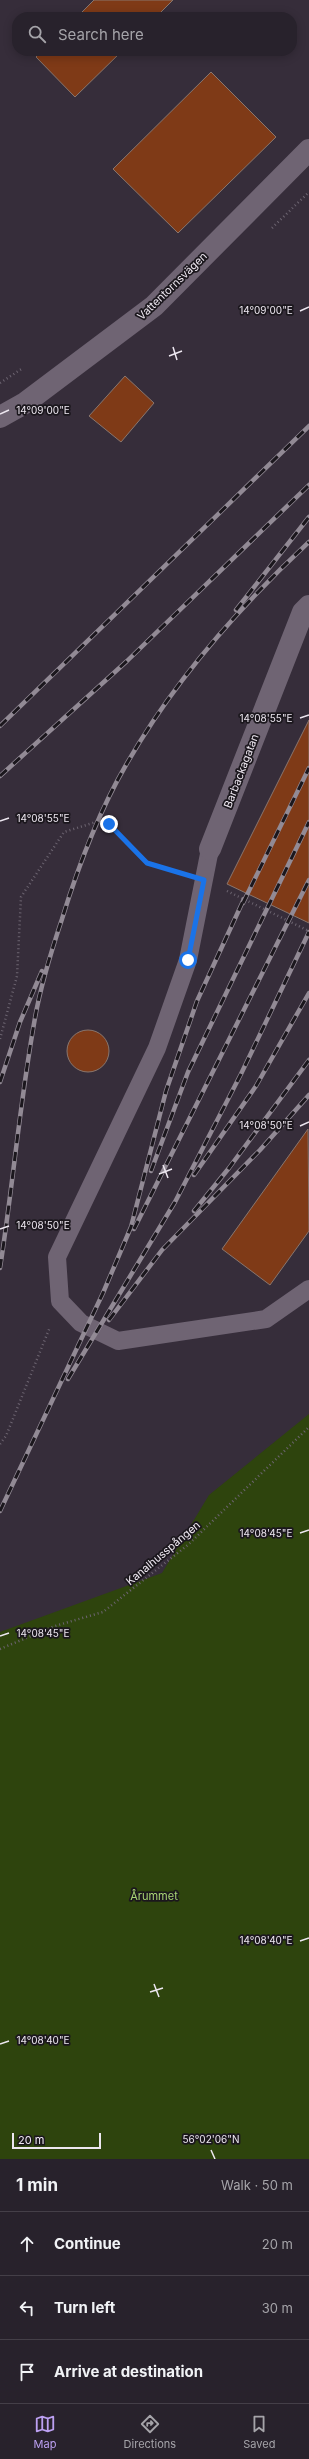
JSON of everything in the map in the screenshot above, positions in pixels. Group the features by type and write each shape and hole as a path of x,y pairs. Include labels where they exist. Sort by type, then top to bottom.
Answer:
{"street":[{"name":"Vattentornsvägen","path":"0,417 25,403 154,306 309,150"},
{"name":"Barbackagatan","path":"210,849 303,612 309,606"}],"lane":[{"path":"210,849 188,960 157,1048 56,1257 60,1301 81,1323 118,1341 266,1319 309,1289"}],"path":[{"path":"293,208 309,192"},
{"path":"0,383 26,367"},
{"path":"0,1040 17,976 21,897 64,832 99,821 109,824 147,863 204,880 309,931"},
{"path":"0,1444 6,1436 60,1301"},
{"name":"Kanalhusspången","path":"0,1650 55,1626 103,1612 189,1544 309,1427"}],"green space":[{"name":"Årummet","path":"309,1414 309,2159 0,2159 0,1632 162,1573 209,1495"}],"building":[{"path":"94,0 173,0 161,12 82,12"},
{"path":"37,56 117,56 75,97 36,57"},
{"path":"211,72 276,137 178,233 113,169"},
{"path":"125,376 154,403 121,442 89,416"},
{"path":"309,720 309,923 227,884"},
{"path":"88,1030 103,1036 109,1051 103,1066 88,1072 73,1066 67,1051 73,1036"},
{"path":"308,1129 309,1231 270,1285 222,1249"}],"railway":[{"path":"0,726 309,426"},
{"path":"0,776 127,661 309,485"},
{"path":"236,610 309,517"},
{"path":"0,1268 25,1080 37,1005 68,899 106,802 144,734 186,675 257,593 309,542"},
{"path":"243,903 309,768"},
{"path":"151,1171 188,1072 309,822"},
{"path":"134,1229 309,880"},
{"path":"0,1511 103,1293 131,1227 166,1091 197,1001 244,899"},
{"path":"68,1379 175,1202 241,1074 309,932"},
{"path":"0,1082 20,1022 42,971"},
{"path":"194,1175 256,1086 309,993"},
{"path":"194,1211 229,1168 309,1060"},
{"path":"109,1320 162,1250 260,1150 309,1095"}],"route":[{"path":"109,824 147,863 204,880 188,960"}]}
